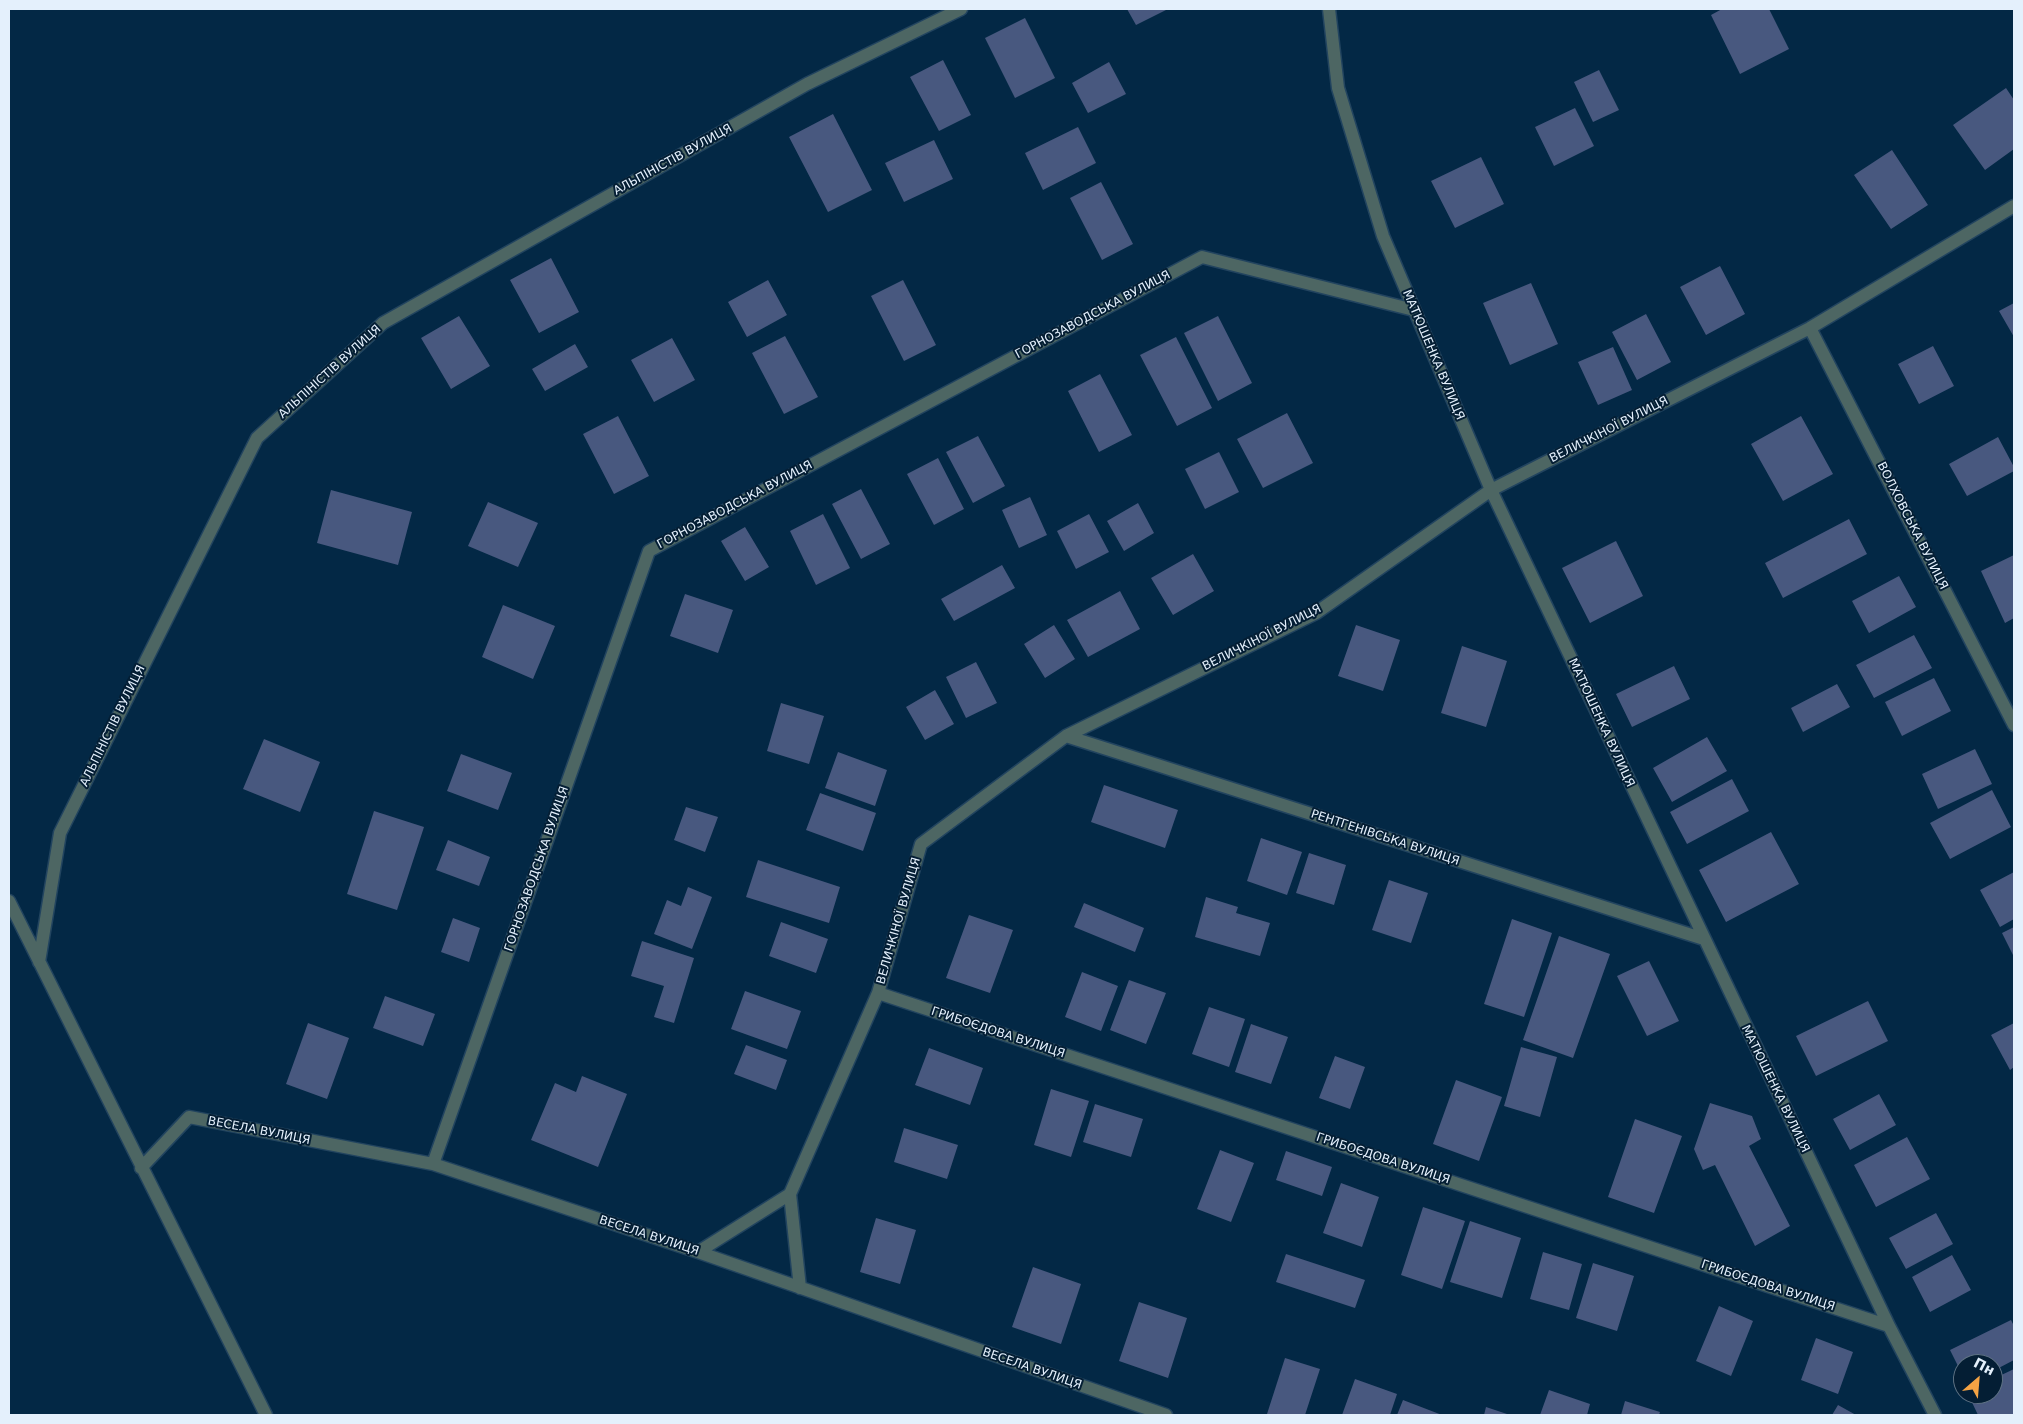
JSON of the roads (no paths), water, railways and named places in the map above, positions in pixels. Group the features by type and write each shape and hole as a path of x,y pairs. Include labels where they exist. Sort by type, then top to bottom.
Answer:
{"street":[{"name":"АЛЬПІНІСТІВ ВУЛИЦЯ","path":"39,962 60,833 257,438 383,324 808,84 961,9"},
{"name":"МАТЮШЕНКА ВУЛИЦЯ","path":"1329,9 1338,88 1383,236 1491,490 1888,1326 1935,1415"},
{"name":"ВЕЛИЧКІНОЇ ВУЛИЦЯ","path":"800,1288 790,1194 878,993 921,844 1066,736 1316,612 1491,490 1810,328 2014,206"},
{"name":"ГОРНОЗАВОДСЬКА ВУЛИЦЯ","path":"433,1164 649,551 1202,257 1414,310"},
{"name":"ВОЛХОВСЬКА ВУЛИЦЯ","path":"1810,328 2014,725"},
{"name":"РЕНТГЕНІВСЬКА ВУЛИЦЯ","path":"1066,736 1704,939"},
{"path":"9,901 266,1415"},
{"name":"ГРИБОЄДОВА ВУЛИЦЯ","path":"878,993 1888,1326"},
{"name":"ВЕСЕЛА ВУЛИЦЯ","path":"141,1168 189,1117 433,1164 698,1252 1166,1415"},
{"path":"698,1252 790,1194"}]}
